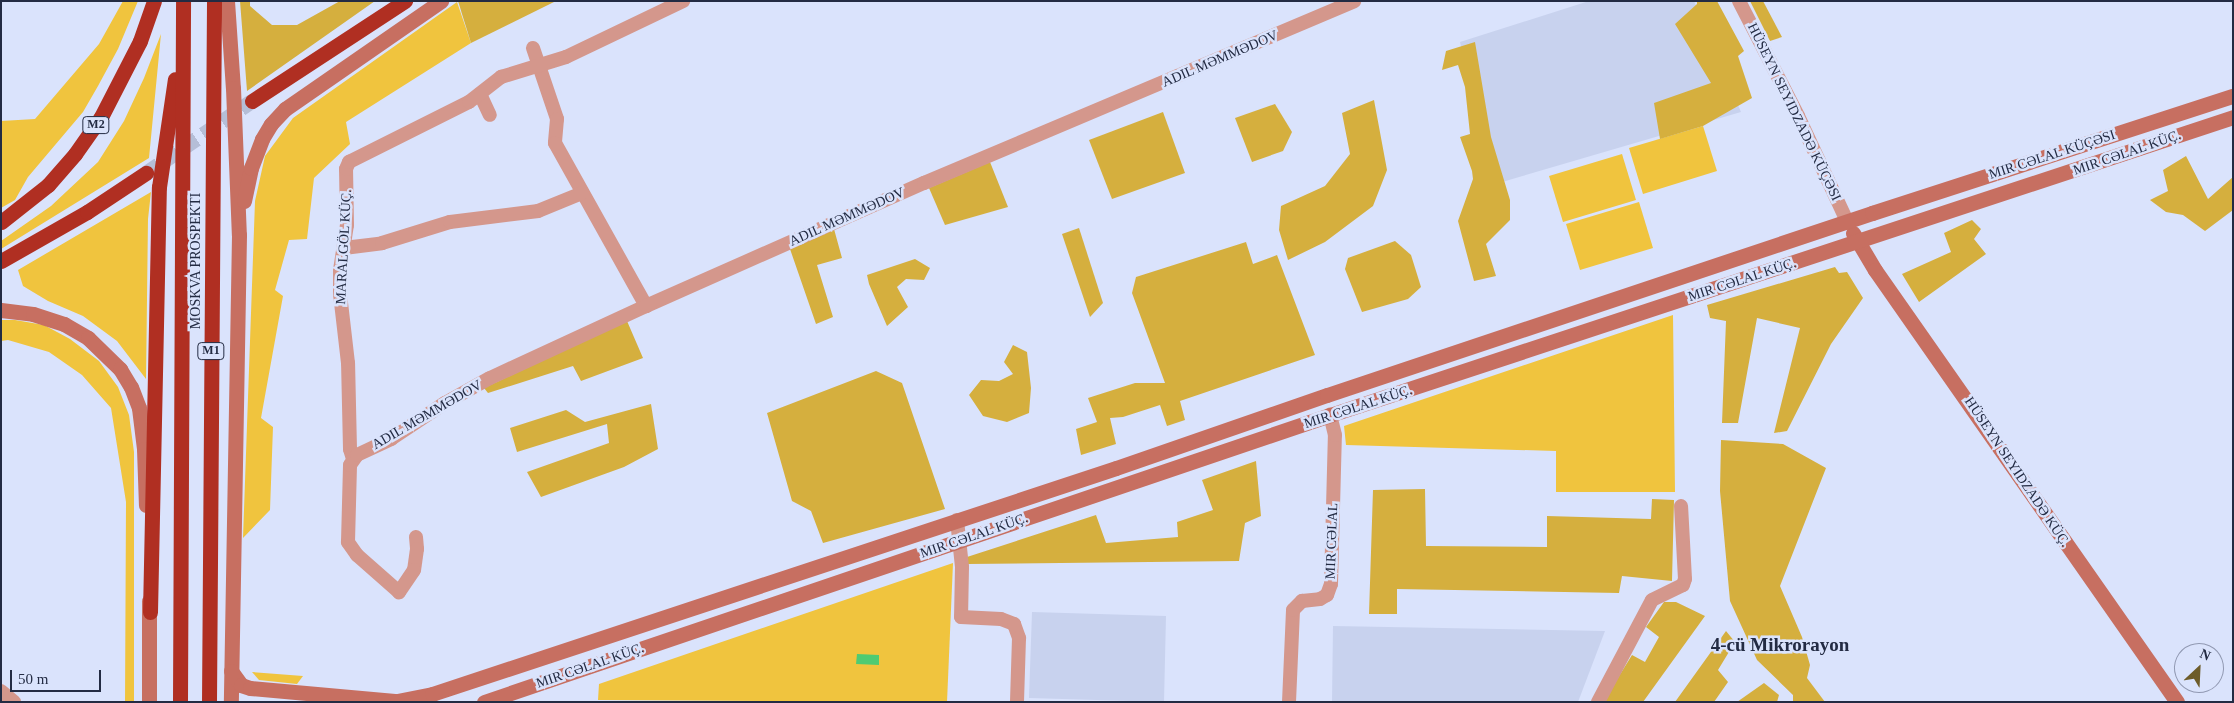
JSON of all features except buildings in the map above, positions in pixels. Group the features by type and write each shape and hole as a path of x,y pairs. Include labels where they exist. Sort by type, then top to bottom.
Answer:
{"highway":[{"name":"M2","path":"1,222 48,185 75,154 101,118 132,59 154,1"},
{"name":"MOSKVA PROSPEKTI","path":"180,702 182,1"},
{"name":"MOSKVA PROSPEKTI","path":"209,702 214,1"},
{"path":"252,101 405,1"},
{"path":"150,612 159,187 183,34"},
{"path":"1,261 87,212 146,173"}],"street":[{"path":"226,1 233,88 239,235 231,702"},
{"path":"239,235 251,168 262,138 271,124 300,97 441,1"},
{"name":"MARALGÖL KÜÇ.","path":"416,537 417,549 414,570 399,592 357,555 348,542 349,472 353,459 350,449 348,363 340,307 340,270 344,248 348,199 346,169 349,162 356,156 430,123 480,94 501,77 566,57 683,1"},
{"name":"ADIL MƏMMƏDOV","path":"353,459 361,452 391,438 444,403 646,306 938,177 1354,1"},
{"name":"HÜSEYN SEYIDZADƏ KÜÇƏSI","path":"1739,1 1798,116 1848,223"},
{"path":"533,48 557,119 555,143 646,306"},
{"path":"480,94 490,116"},
{"name":"MIR CƏLAL KÜÇƏSI","path":"1872,213 2233,96"},
{"name":"MIR CƏLAL KÜÇ.","path":"484,702 1330,415 2233,118"},
{"path":"344,248 382,243 450,222 538,210 582,193"},
{"name":"MIR CƏLAL KÜÇ.","path":"231,671 241,684 250,688 397,702 432,694 1848,223 1872,213"},
{"name":"HÜSEYN SEYIDZADƏ KÜÇ.","path":"1848,223 1857,242 2032,497 2177,702"},
{"path":"1,310 13,310 48,318 80,333 106,353 120,369 131,387 138,408 144,449 150,612 149,702"},
{"name":"MIR CƏLAL","path":"1289,702 1292,610 1302,601 1320,599 1327,595 1331,584 1335,435 1330,415"},
{"path":"1598,702 1652,600 1683,585 1685,579 1681,506"},
{"path":"957,520 960,541 961,617 1001,619 1014,624 1018,630 1017,702"},
{"path":"589,643 596,664"},
{"path":"1,691 14,702"}],"shaded area":[{"path":"123,1 138,1 118,49 83,112 28,177 15,200 1,208 1,121 35,119 99,44"},
{"path":"240,1 250,1 250,6 272,25 297,25 340,1 375,1 247,91"},
{"path":"458,1 556,1 471,43"},
{"path":"1589,1 1694,1 1741,112 1492,185 1460,42"},
{"path":"1697,1 1717,1 1744,51 1738,56 1752,98 1703,126 1660,139 1654,103 1711,83 1675,24 1697,4"},
{"path":"1750,1 1763,1 1782,37 1770,41"},
{"path":"457,2 471,43 346,122 350,144 314,178 307,239 289,240 275,290 283,296 261,418 273,427 270,510 243,538 255,201 265,156 293,118"},
{"path":"161,34 149,158 1,249 1,241 51,206 98,162 124,121 144,78"},
{"path":"1475,42 1491,137 1510,200 1510,220 1486,244 1496,276 1474,281 1458,221 1473,179 1460,137 1470,134 1465,87 1458,65 1442,70 1446,51"},
{"path":"1374,100 1387,170 1373,206 1325,242 1288,260 1279,230 1281,206 1325,186 1350,154 1342,113"},
{"path":"1275,104 1292,132 1283,151 1252,162 1235,118"},
{"path":"1163,112 1185,173 1112,199 1089,140"},
{"path":"1703,126 1717,171 1643,194 1629,148"},
{"path":"1622,154 1636,200 1563,222 1549,176"},
{"path":"2186,156 2208,199 2233,177 2233,210 2205,231 2183,215 2166,212 2150,200 2168,191 2163,170"},
{"path":"990,162 1008,207 945,225 929,188"},
{"path":"151,192 148,219 146,379 117,341 83,316 48,301 23,286 18,270"},
{"path":"1639,202 1653,248 1580,270 1566,224"},
{"path":"1972,220 1981,229 1974,239 1986,254 1919,302 1902,274 1951,252 1944,233"},
{"path":"1079,228 1103,303 1090,317 1062,234"},
{"path":"834,229 842,258 817,265 833,317 816,324 790,249"},
{"path":"1395,241 1411,255 1421,287 1408,299 1362,312 1345,269 1348,258"},
{"path":"1246,242 1253,264 1277,255 1315,355 1180,401 1185,420 1167,426 1160,405 1123,417 1110,418 1116,444 1081,455 1076,429 1097,422 1088,398 1135,383 1165,383 1132,293 1136,277"},
{"path":"915,259 930,268 924,280 906,279 897,287 908,307 887,326 867,275"},
{"path":"1835,267 1839,273 1847,272 1863,298 1831,344 1787,431 1774,433 1800,328 1757,318 1738,423 1722,423 1726,321 1710,318 1707,305"},
{"path":"1673,315 1675,492 1556,492 1556,451 1346,445 1344,426"},
{"path":"1,320 15,320 44,325 70,339 99,361 118,387 129,415 134,452 134,702 125,702 126,502 111,408 82,375 49,352 8,340 1,341"},
{"path":"627,321 643,358 581,381 573,366 488,393 484,388"},
{"path":"1013,345 1027,352 1031,388 1029,413 1007,422 983,416 969,395 981,380 999,381 1013,374 1004,362"},
{"path":"876,371 902,383 945,509 823,543 811,511 792,501 767,413"},
{"path":"651,404 658,449 624,467 541,497 527,472 609,443 607,424 517,452 510,428 566,410 585,422"},
{"path":"1721,440 1783,444 1826,468 1780,586 1802,637 1810,665 1807,678 1825,702 1793,702 1793,695 1757,660 1730,601 1720,491"},
{"path":"1256,461 1261,516 1245,523 1239,561 967,564 967,557 1096,515 1106,543 1178,537 1177,522 1213,510 1202,480"},
{"path":"1425,489 1426,546 1547,547 1547,516 1651,519 1652,499 1674,500 1672,581 1622,576 1619,593 1397,589 1397,614 1369,614 1373,490"},
{"path":"953,563 947,702 598,700 599,684"},
{"path":"1664,602 1676,602 1705,616 1643,702 1603,702 1632,655 1645,662 1659,637 1646,627"},
{"path":"1032,612 1166,616 1164,702 1029,698"},
{"path":"1333,626 1605,631 1578,702 1332,702"},
{"path":"1726,631 1735,642 1718,670 1728,682 1714,702 1675,702"},
{"path":"857,654 879,655 879,665 856,664"},
{"path":"252,672 303,676 297,684 259,680"},
{"path":"1764,683 1779,695 1777,702 1737,702"}],"tunnel":[{"path":"146,173 252,101"}],"district":[{"name":"4-cü Mikrorayon","path":"1780,645"}]}
